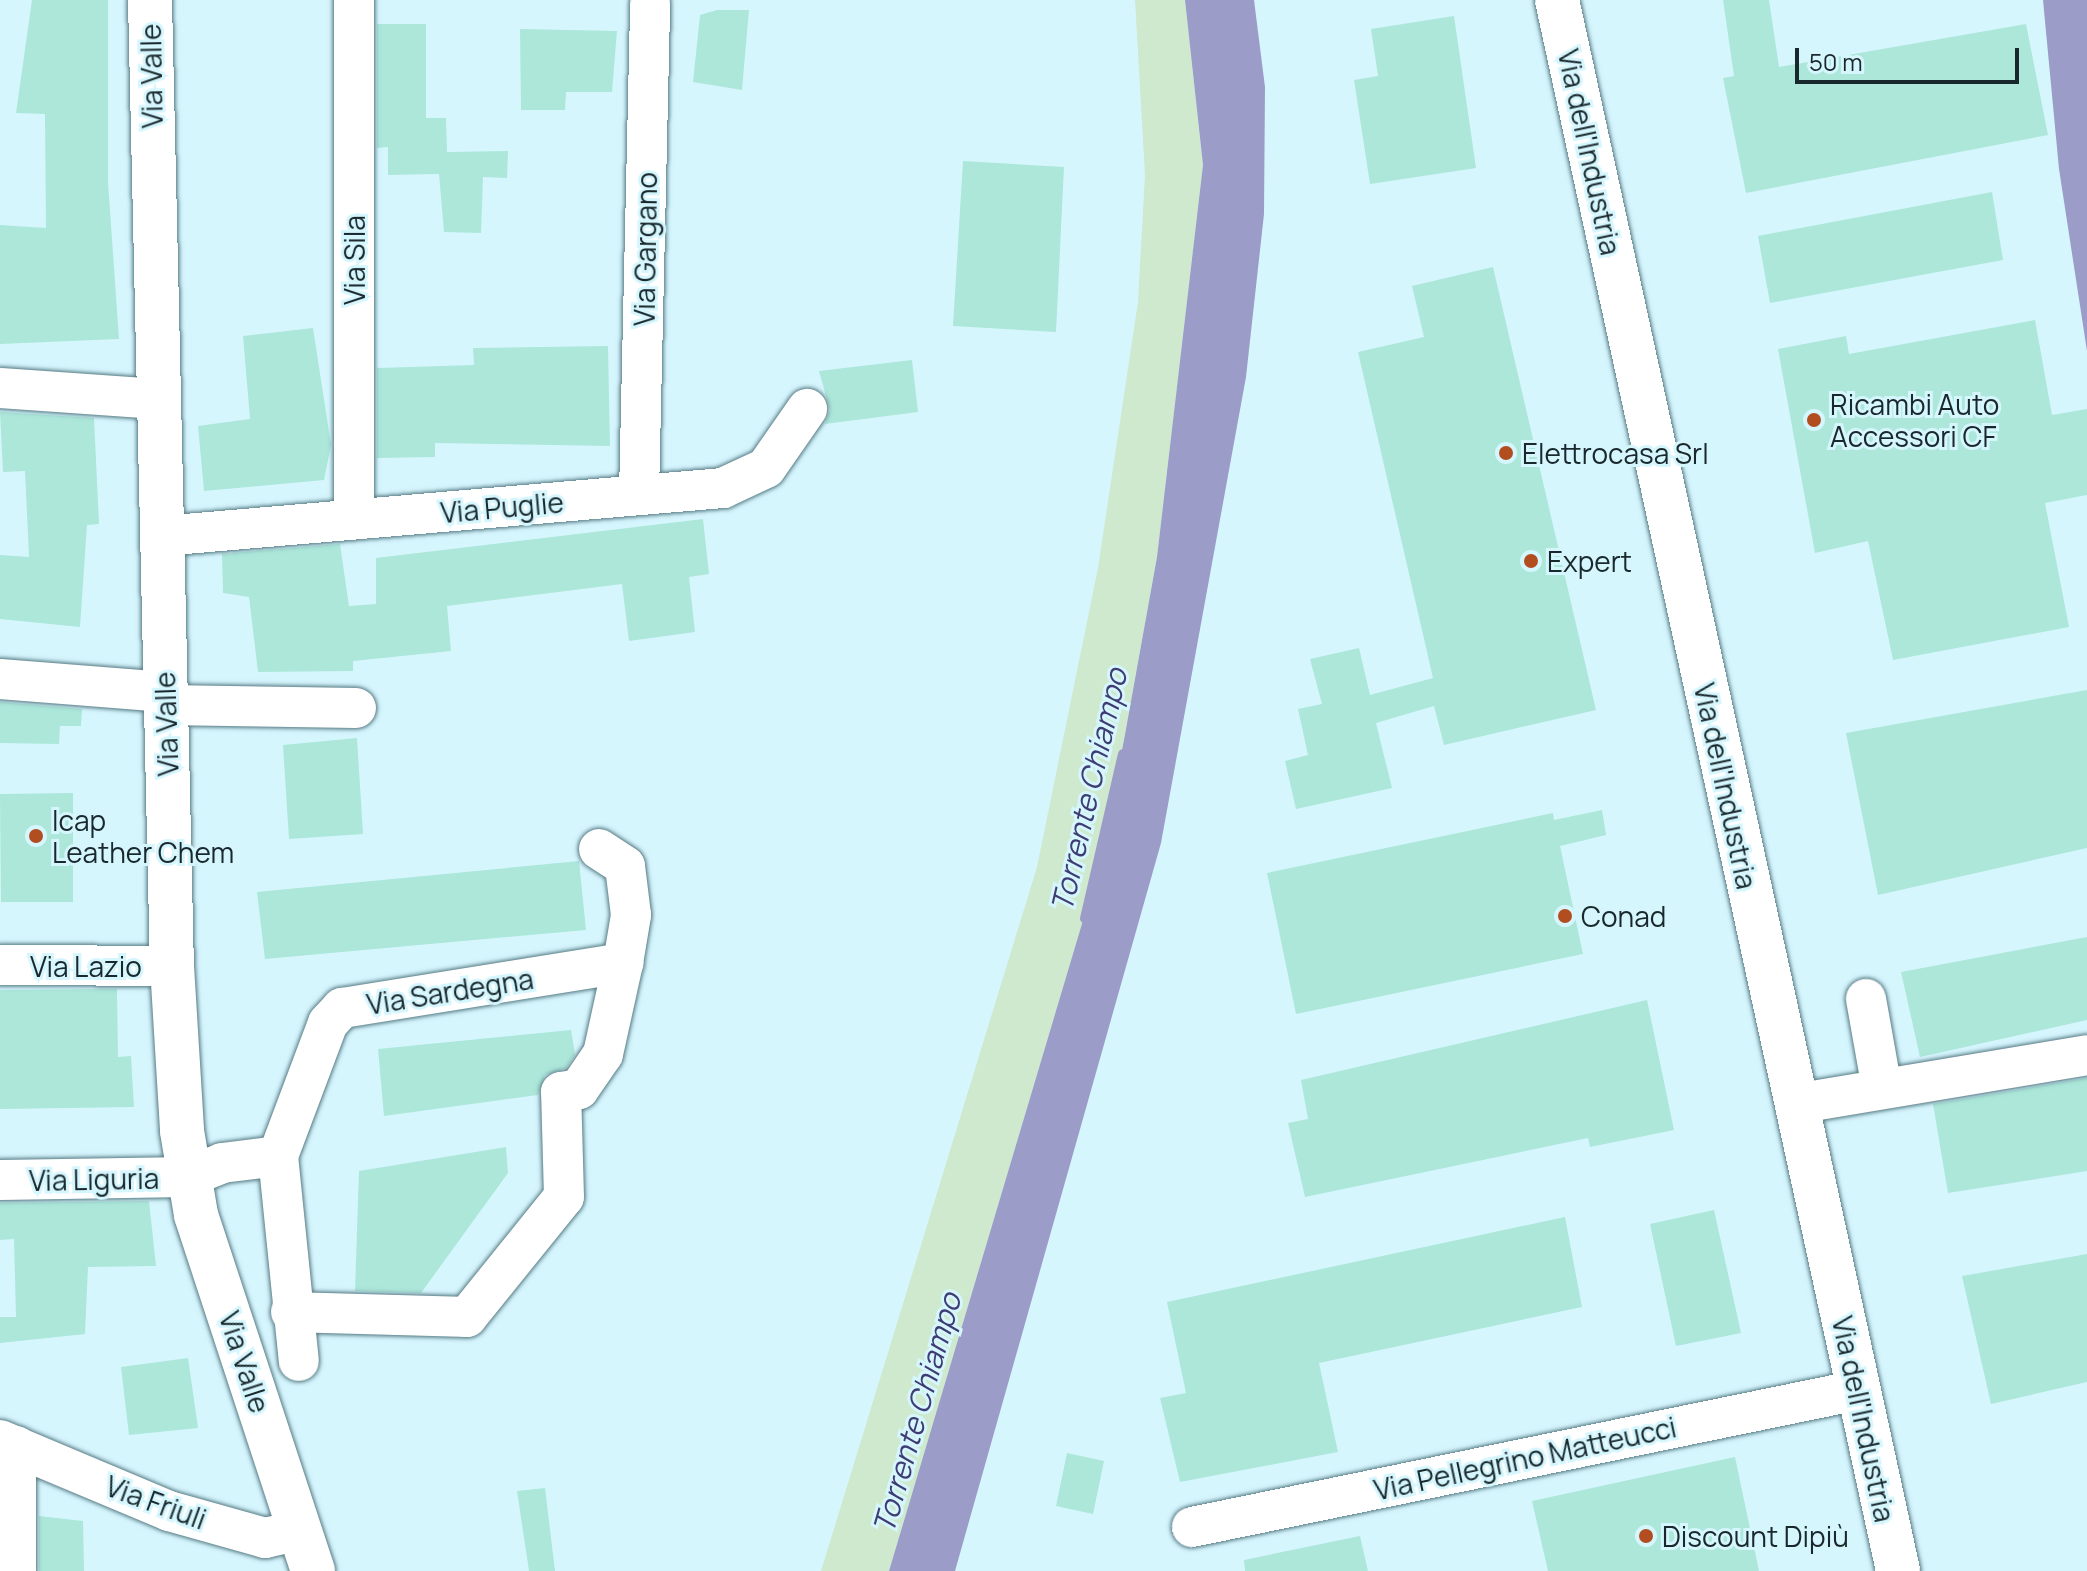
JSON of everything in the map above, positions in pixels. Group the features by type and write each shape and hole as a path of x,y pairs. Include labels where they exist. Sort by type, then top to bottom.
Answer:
{"main road":[{"name":"Via Valle","path":"150,0 156,399 172,966 188,1177 313,1571"},
{"name":"Via dell'Industria","path":"1557,0 1898,1571"}],"street":[{"name":"Via Sila","path":"354,0 354,519"},
{"name":"Via Gargano","path":"639,495 650,4"},
{"path":"0,388 156,399"},
{"name":"Via Puglie","path":"162,536 723,488 766,468 807,409"},
{"path":"0,679 165,698 356,708"},
{"path":"291,1312 467,1317 564,1197 561,1092 579,1089 603,1054 631,915 625,866 599,849"},
{"name":"Via Sardegna","path":"299,1361 291,1312 278,1156 328,1023 342,1008 623,963"},
{"name":"Via Lazio","path":"0,965 172,966"},
{"path":"1866,999 1882,1089"},
{"path":"1795,1104 2087,1055"},
{"path":"188,1177 222,1163 278,1156"},
{"name":"Via Liguria","path":"0,1180 188,1177"},
{"name":"Via Pellegrino Matteucci","path":"1192,1527 1858,1390"},
{"name":"Via Friuli","path":"16,1571 8,1443 169,1511 265,1538 300,1530"}],"green space":[{"path":"1135,0 1185,0 1203,165 1157,557 1124,740 1098,870 889,1571 821,1571 1037,867 1098,568 1138,302 1145,175"}],"water":[{"path":"1185,0 1254,0 1265,87 1264,214 1246,377 1161,843 955,1571 889,1571 1098,870 1124,740 1157,557 1203,165"},
{"path":"2043,0 2087,0 2087,351 2059,169"}],"building":[{"path":"32,0 108,0 108,182 119,339 0,344 0,225 46,228 45,114 16,113"},
{"path":"1723,0 1769,0 1779,67 2026,24 2048,135 1746,193 1723,78 1734,76"},
{"path":"717,10 749,10 742,90 693,82 700,15"},
{"path":"1454,16 1476,168 1370,184 1354,80 1378,76 1371,29"},
{"path":"377,24 426,24 426,118 446,118 447,152 508,151 507,178 483,177 481,233 444,232 439,174 388,175 388,147 377,148"},
{"path":"520,29 617,31 612,92 566,92 565,110 521,110"},
{"path":"963,161 1064,167 1056,332 953,326"},
{"path":"1992,192 2003,260 1770,303 1758,236"},
{"path":"1493,267 1596,710 1444,745 1434,706 1376,723 1392,788 1296,809 1285,761 1308,755 1298,709 1322,704 1310,659 1359,648 1370,695 1433,678 1358,352 1424,337 1412,286"},
{"path":"2035,320 2052,415 2087,409 2087,495 2045,503 2069,627 1893,660 1868,541 1815,553 1778,349 1846,336 1849,354"},
{"path":"313,328 331,445 324,480 204,491 198,426 250,419 243,336"},
{"path":"608,346 610,446 435,443 435,457 377,458 377,368 474,365 473,348"},
{"path":"912,360 918,412 825,424 830,410 819,371"},
{"path":"0,412 94,418 99,524 87,525 80,627 0,619 0,555 29,557 25,471 3,472"},
{"path":"703,519 709,574 689,577 695,632 629,641 622,584 447,606 451,651 353,661 353,671 258,672 249,597 223,593 222,554 340,544 349,606 376,604 376,558"},
{"path":"2087,690 2087,848 1878,895 1846,733"},
{"path":"0,702 82,709 81,726 60,726 59,744 0,743"},
{"path":"357,738 363,834 289,839 283,745"},
{"name":"Icap Leather Chem","path":"73,793 73,902 1,902 0,794"},
{"path":"1602,810 1606,835 1560,846 1583,954 1296,1014 1267,873 1553,813 1554,820"},
{"path":"579,861 586,930 265,959 257,892"},
{"path":"2087,937 2087,1020 1920,1057 1901,972"},
{"path":"117,989 118,1057 131,1056 134,1107 0,1109 0,990"},
{"path":"1647,1000 1674,1130 1590,1147 1588,1138 1305,1197 1288,1123 1308,1119 1301,1080"},
{"path":"571,1030 575,1054 566,1068 545,1075 538,1095 384,1116 378,1049"},
{"path":"2087,1078 2087,1171 1948,1193 1933,1104"},
{"path":"506,1147 508,1173 421,1293 355,1291 359,1171"},
{"path":"149,1201 156,1266 88,1267 85,1334 0,1343 0,1317 16,1317 14,1239 0,1240 0,1203"},
{"path":"1714,1210 1741,1333 1676,1346 1650,1224"},
{"path":"1565,1217 1582,1307 1319,1363 1338,1452 1180,1482 1160,1398 1186,1393 1167,1302"},
{"path":"2087,1254 2087,1382 1991,1404 1962,1276"},
{"path":"188,1358 198,1428 129,1435 121,1367"},
{"path":"1067,1453 1104,1461 1093,1514 1056,1506"},
{"name":"Discount Dipiù","path":"1735,1457 1759,1571 1548,1571 1532,1501"},
{"path":"545,1488 555,1571 529,1571 517,1491"},
{"path":"39,1516 83,1521 84,1571 39,1571"},
{"path":"1360,1536 1368,1571 1245,1571 1244,1560"}],"waterway":[{"name":"Torrente Chiampo","path":"1084,918 1122,753"}],"place":[{"name":"Ricambi Auto Accessori CF","path":"1814,420"},
{"name":"Elettrocasa Srl","path":"1506,453"},
{"name":"Expert","path":"1531,561"},
{"name":"Icap Leather Chem","path":"36,836"},
{"name":"Conad","path":"1565,916"},
{"name":"Discount Dipiù","path":"1646,1536"}]}
